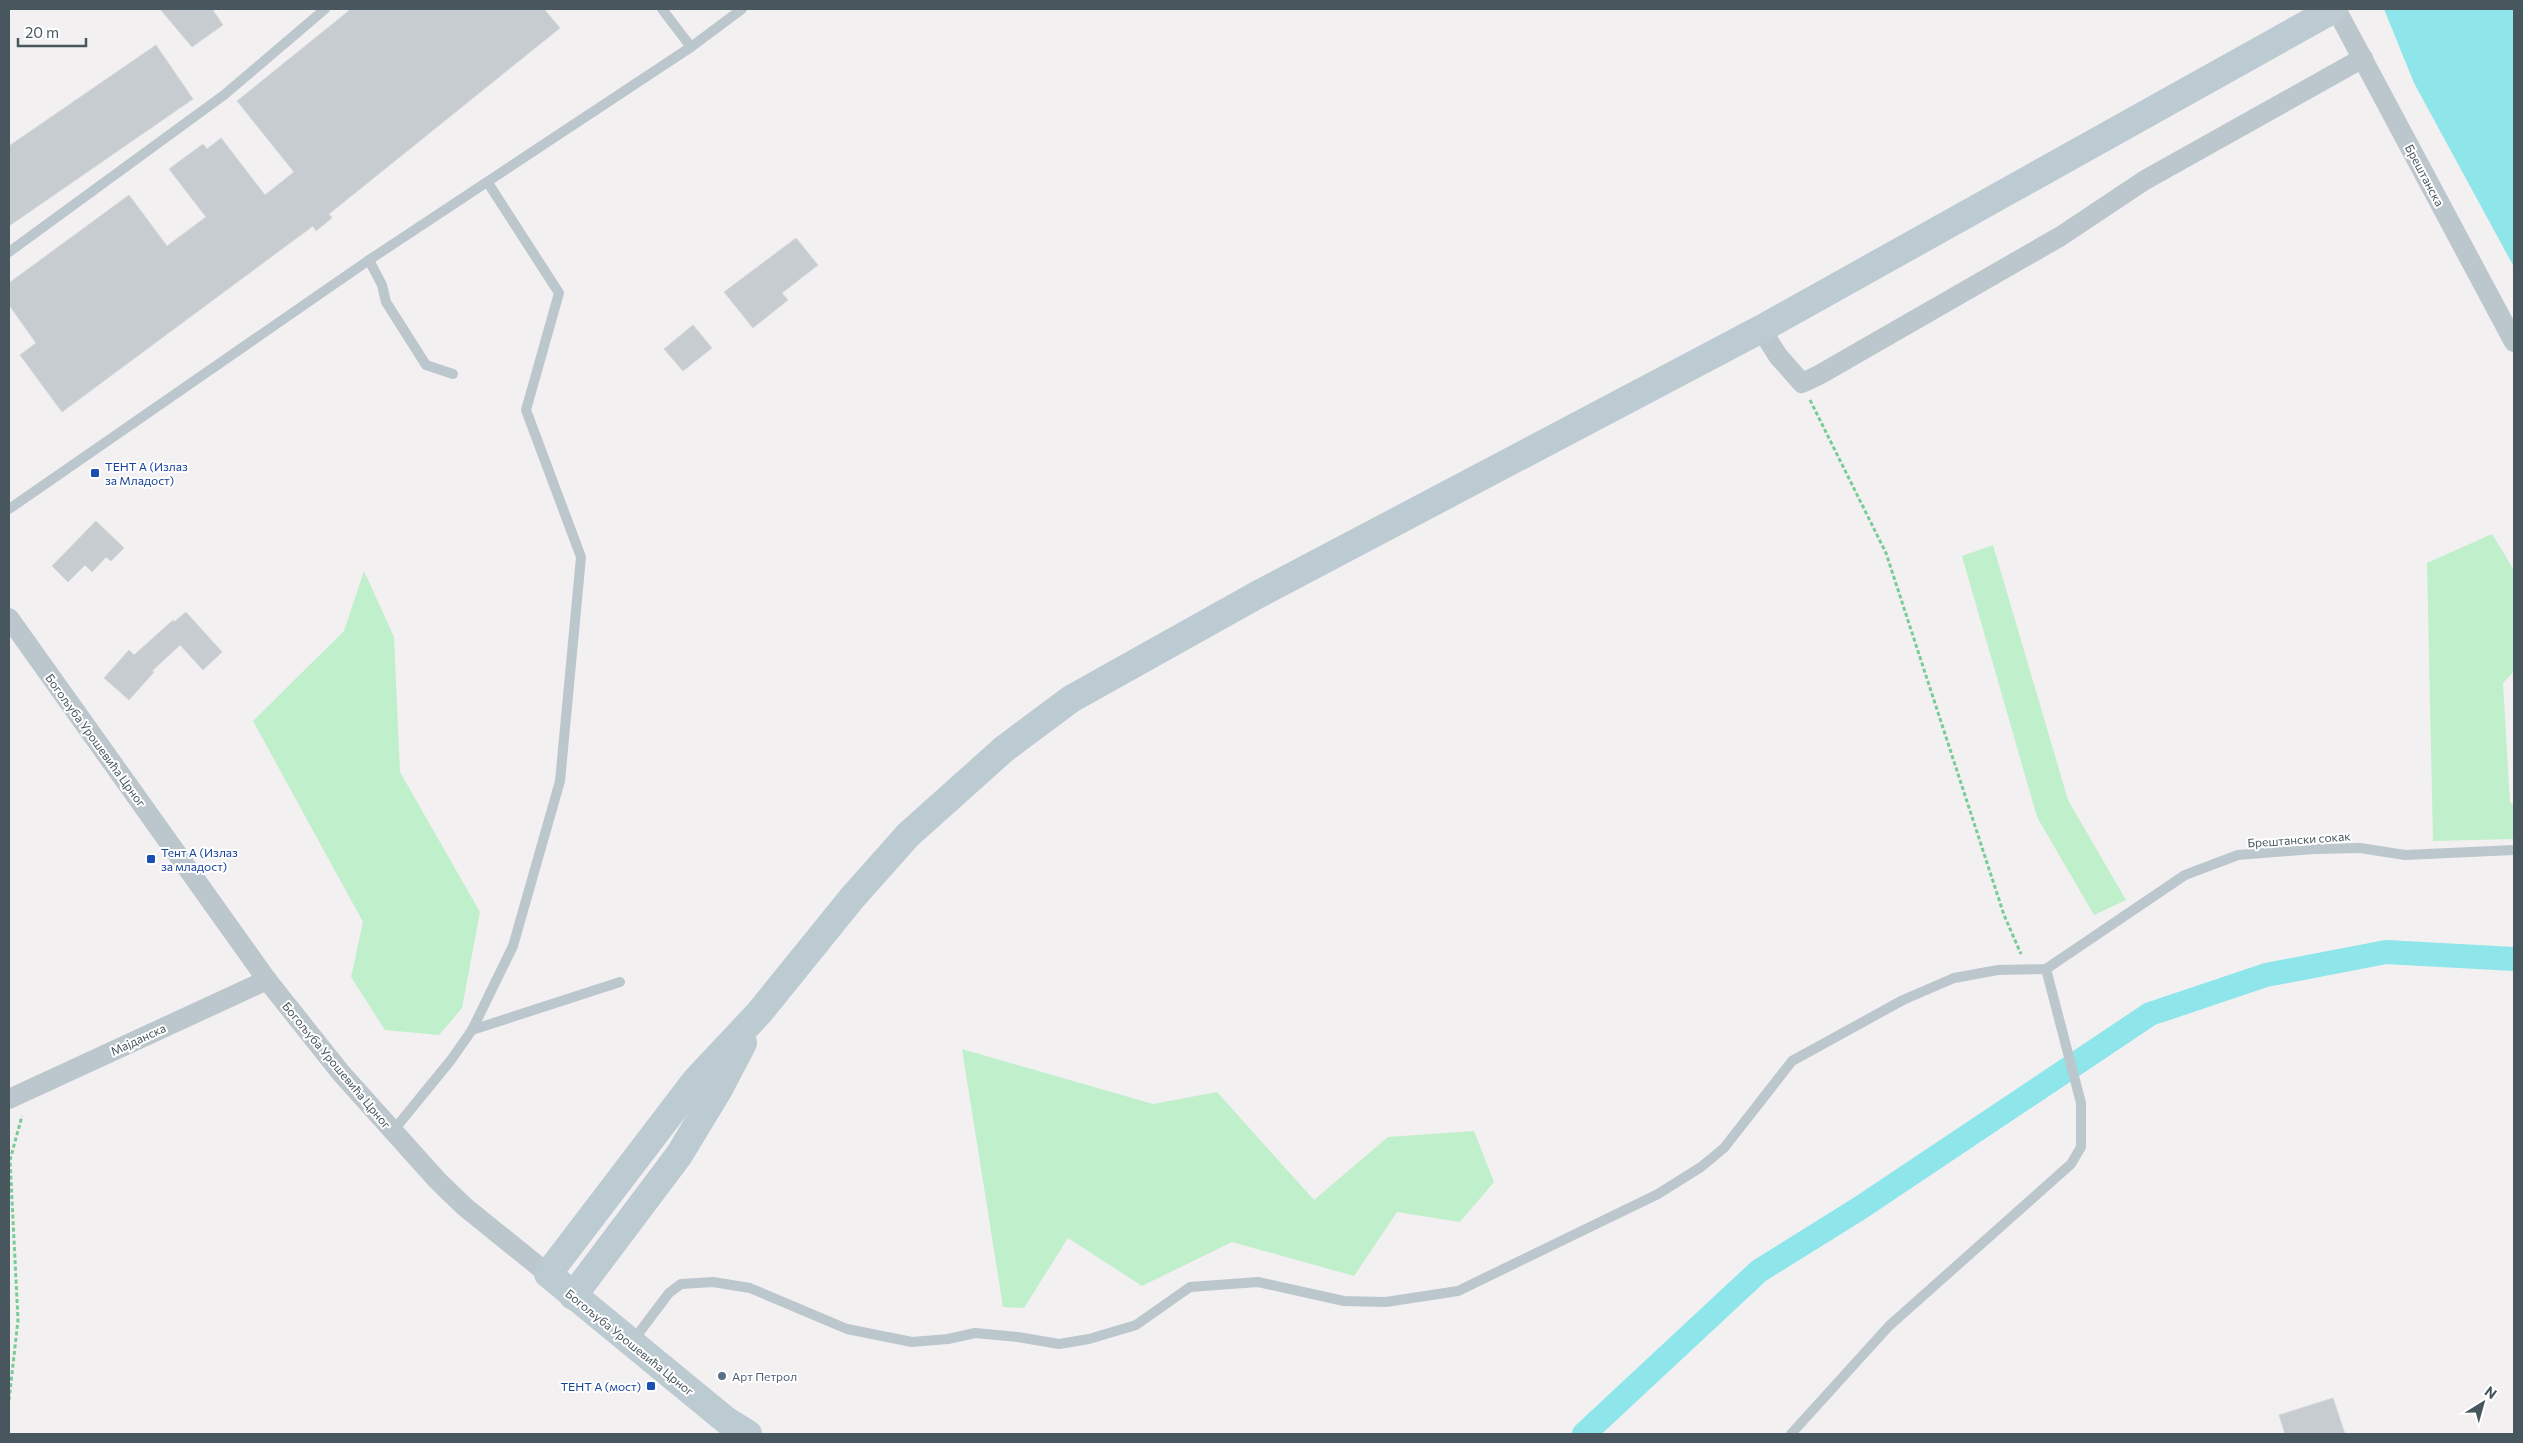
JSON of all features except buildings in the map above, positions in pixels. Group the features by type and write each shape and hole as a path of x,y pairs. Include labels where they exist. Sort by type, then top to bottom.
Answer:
{"main road":[{"path":"548,1274 696,1080 759,1013 852,898 908,835 1004,749 1072,699 1257,595 1761,329 2335,9"},
{"path":"574,1296 679,1155 719,1089 759,1013"},
{"name":"Богољуба Урошевића Црног","path":"548,1274 632,1343 731,1430"}],"street":[{"name":"Брештанска","path":"2335,9 2514,342"},
{"path":"1761,329 1778,356 1802,383 2061,236 2145,180 2363,58"},
{"name":"Богољуба Урошевића Црног","path":"9,618 267,980 341,1073 465,1207 548,1274"},
{"name":"Мајданска","path":"9,1099 267,980"}],"lane":[{"path":"9,252 224,95 325,9"},
{"path":"662,9 691,48"},
{"path":"9,509 369,260 691,48 742,9"},
{"path":"393,1131 451,1060 472,1030 513,946 560,781 581,556 526,410 559,293 488,183"},
{"path":"369,260 382,285 386,302 426,365 453,374"},
{"name":"Брештански сокак","path":"2046,970 2185,875 2238,855 2360,848 2405,855 2514,850"},
{"path":"632,1343 669,1293 681,1284 713,1282 750,1288 847,1329 912,1342 948,1339 976,1333 1018,1337 1059,1344 1089,1339 1136,1325 1190,1287 1258,1282 1344,1300 1386,1302 1458,1292 1658,1194 1702,1167 1724,1148 1792,1062 1903,1000 1954,978 1998,970 2028,968 2046,970 2080,1103 2081,1147 2071,1164 1889,1326 1791,1434"},
{"path":"472,1030 620,982"}],"path":[{"path":"1802,383 1886,553 2004,916 2028,968"},
{"path":"9,1400 18,1320 10,1160 30,1088"}],"green space":[{"path":"2492,534 2514,570 2514,671 2503,683 2510,803 2514,804 2514,839 2433,841 2427,563"},
{"path":"1993,545 2068,800 2126,900 2094,915 2037,817 1962,556"},
{"path":"364,571 394,637 400,772 480,912 462,1008 439,1035 385,1030 351,977 363,922 253,721 344,631"},
{"path":"962,1049 1153,1104 1217,1092 1314,1200 1388,1137 1474,1131 1494,1182 1460,1222 1397,1212 1354,1276 1232,1242 1142,1286 1068,1238 1024,1308 1003,1307"}],"water":[{"path":"2384,9 2514,9 2514,267 2414,83"}],"waterway":[{"path":"1584,1434 1759,1271 1860,1208 2150,1014 2266,975 2386,952 2514,959"}],"place":[{"name":"ТЕНТ А (Излаз за Младост)","path":"95,473"},
{"name":"Тент А (Излаз за младост)","path":"151,859"},
{"name":"Арт Петрол","path":"722,1376"},
{"name":"ТЕНТ А (мост)","path":"651,1386"}]}
